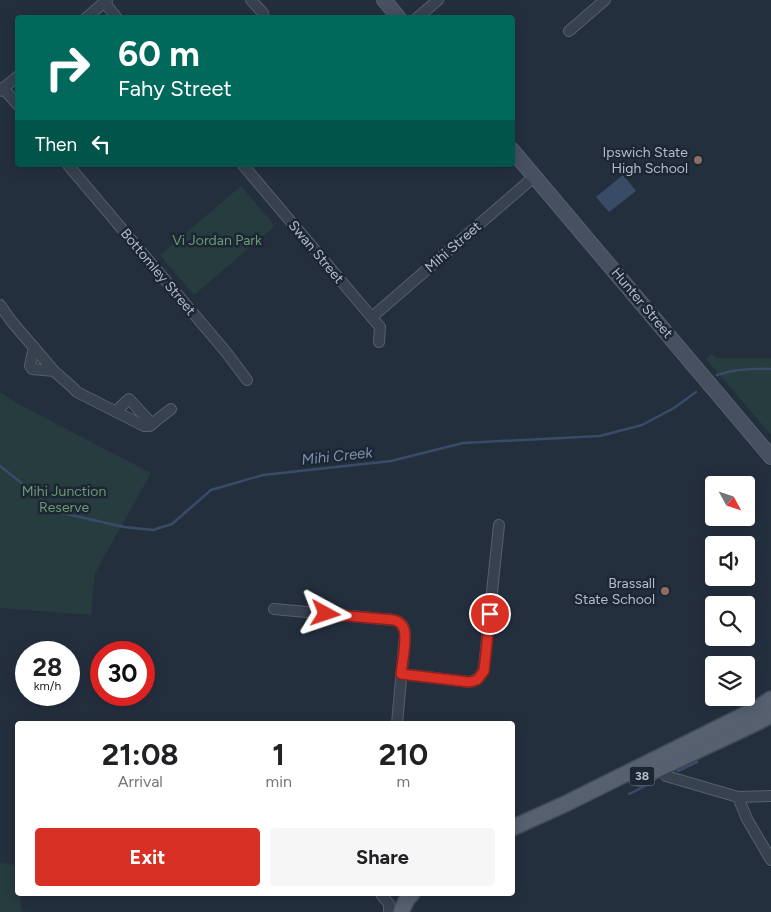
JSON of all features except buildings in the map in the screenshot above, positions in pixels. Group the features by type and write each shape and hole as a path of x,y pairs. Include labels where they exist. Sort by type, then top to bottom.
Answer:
{"main road":[{"path":"384,0 396,15"},
{"name":"Hunter Street","path":"515,153 771,457"},
{"name":"38","path":"515,835 658,764 771,699"},
{"name":"38","path":"515,827 771,715"},
{"path":"393,904 408,896"}],"street":[{"path":"251,0 263,14"},
{"path":"420,15 438,0"},
{"path":"569,31 606,0"},
{"path":"89,15 105,1 115,15"},
{"path":"15,78 2,89 15,102"},
{"name":"Bottomley Street","path":"70,167 226,352 247,380"},
{"name":"Swan Street","path":"245,167 380,327 379,342"},
{"name":"Mihi Street","path":"372,317 535,176"},
{"path":"0,306 54,371 78,392 141,425 147,426 152,424 171,408"},
{"path":"34,347 30,366 32,369 54,371"},
{"path":"116,412 130,399 152,424"},
{"path":"401,674 469,682 479,678 484,668 498,525"},
{"path":"274,609 394,620 402,624 405,636 396,721"},
{"path":"658,764 666,776 738,797 771,796"},
{"path":"738,797 747,819 771,860"}],"green space":[{"name":"Vi Jordan Park","path":"241,186 275,226 194,295 160,255"},
{"path":"712,354 717,358 771,358 771,435 706,359"},
{"name":"Mihi Junction Reserve","path":"0,392 22,406 151,473 95,573 91,615 0,608"},
{"path":"0,863 15,865 15,896 20,896 22,911 25,912 0,912"}],"water":[{"path":"623,175 636,191 609,212 596,197"}],"waterway":[{"name":"Mihi Creek","path":"717,375 744,369 771,369"},
{"name":"Mihi Creek","path":"0,466 58,512 124,527 153,530 172,524 211,490 263,475 391,461 463,443 600,436 642,425 674,408 696,392"},
{"path":"678,771 697,762"},
{"path":"629,794 651,783"}],"place":[{"name":"Ipswich State High School","path":"698,160"},
{"name":"Brassall State School","path":"665,591"}],"route":[{"path":"326,614 400,622 405,632 401,674 469,682 477,680 484,671 490,614"}]}
